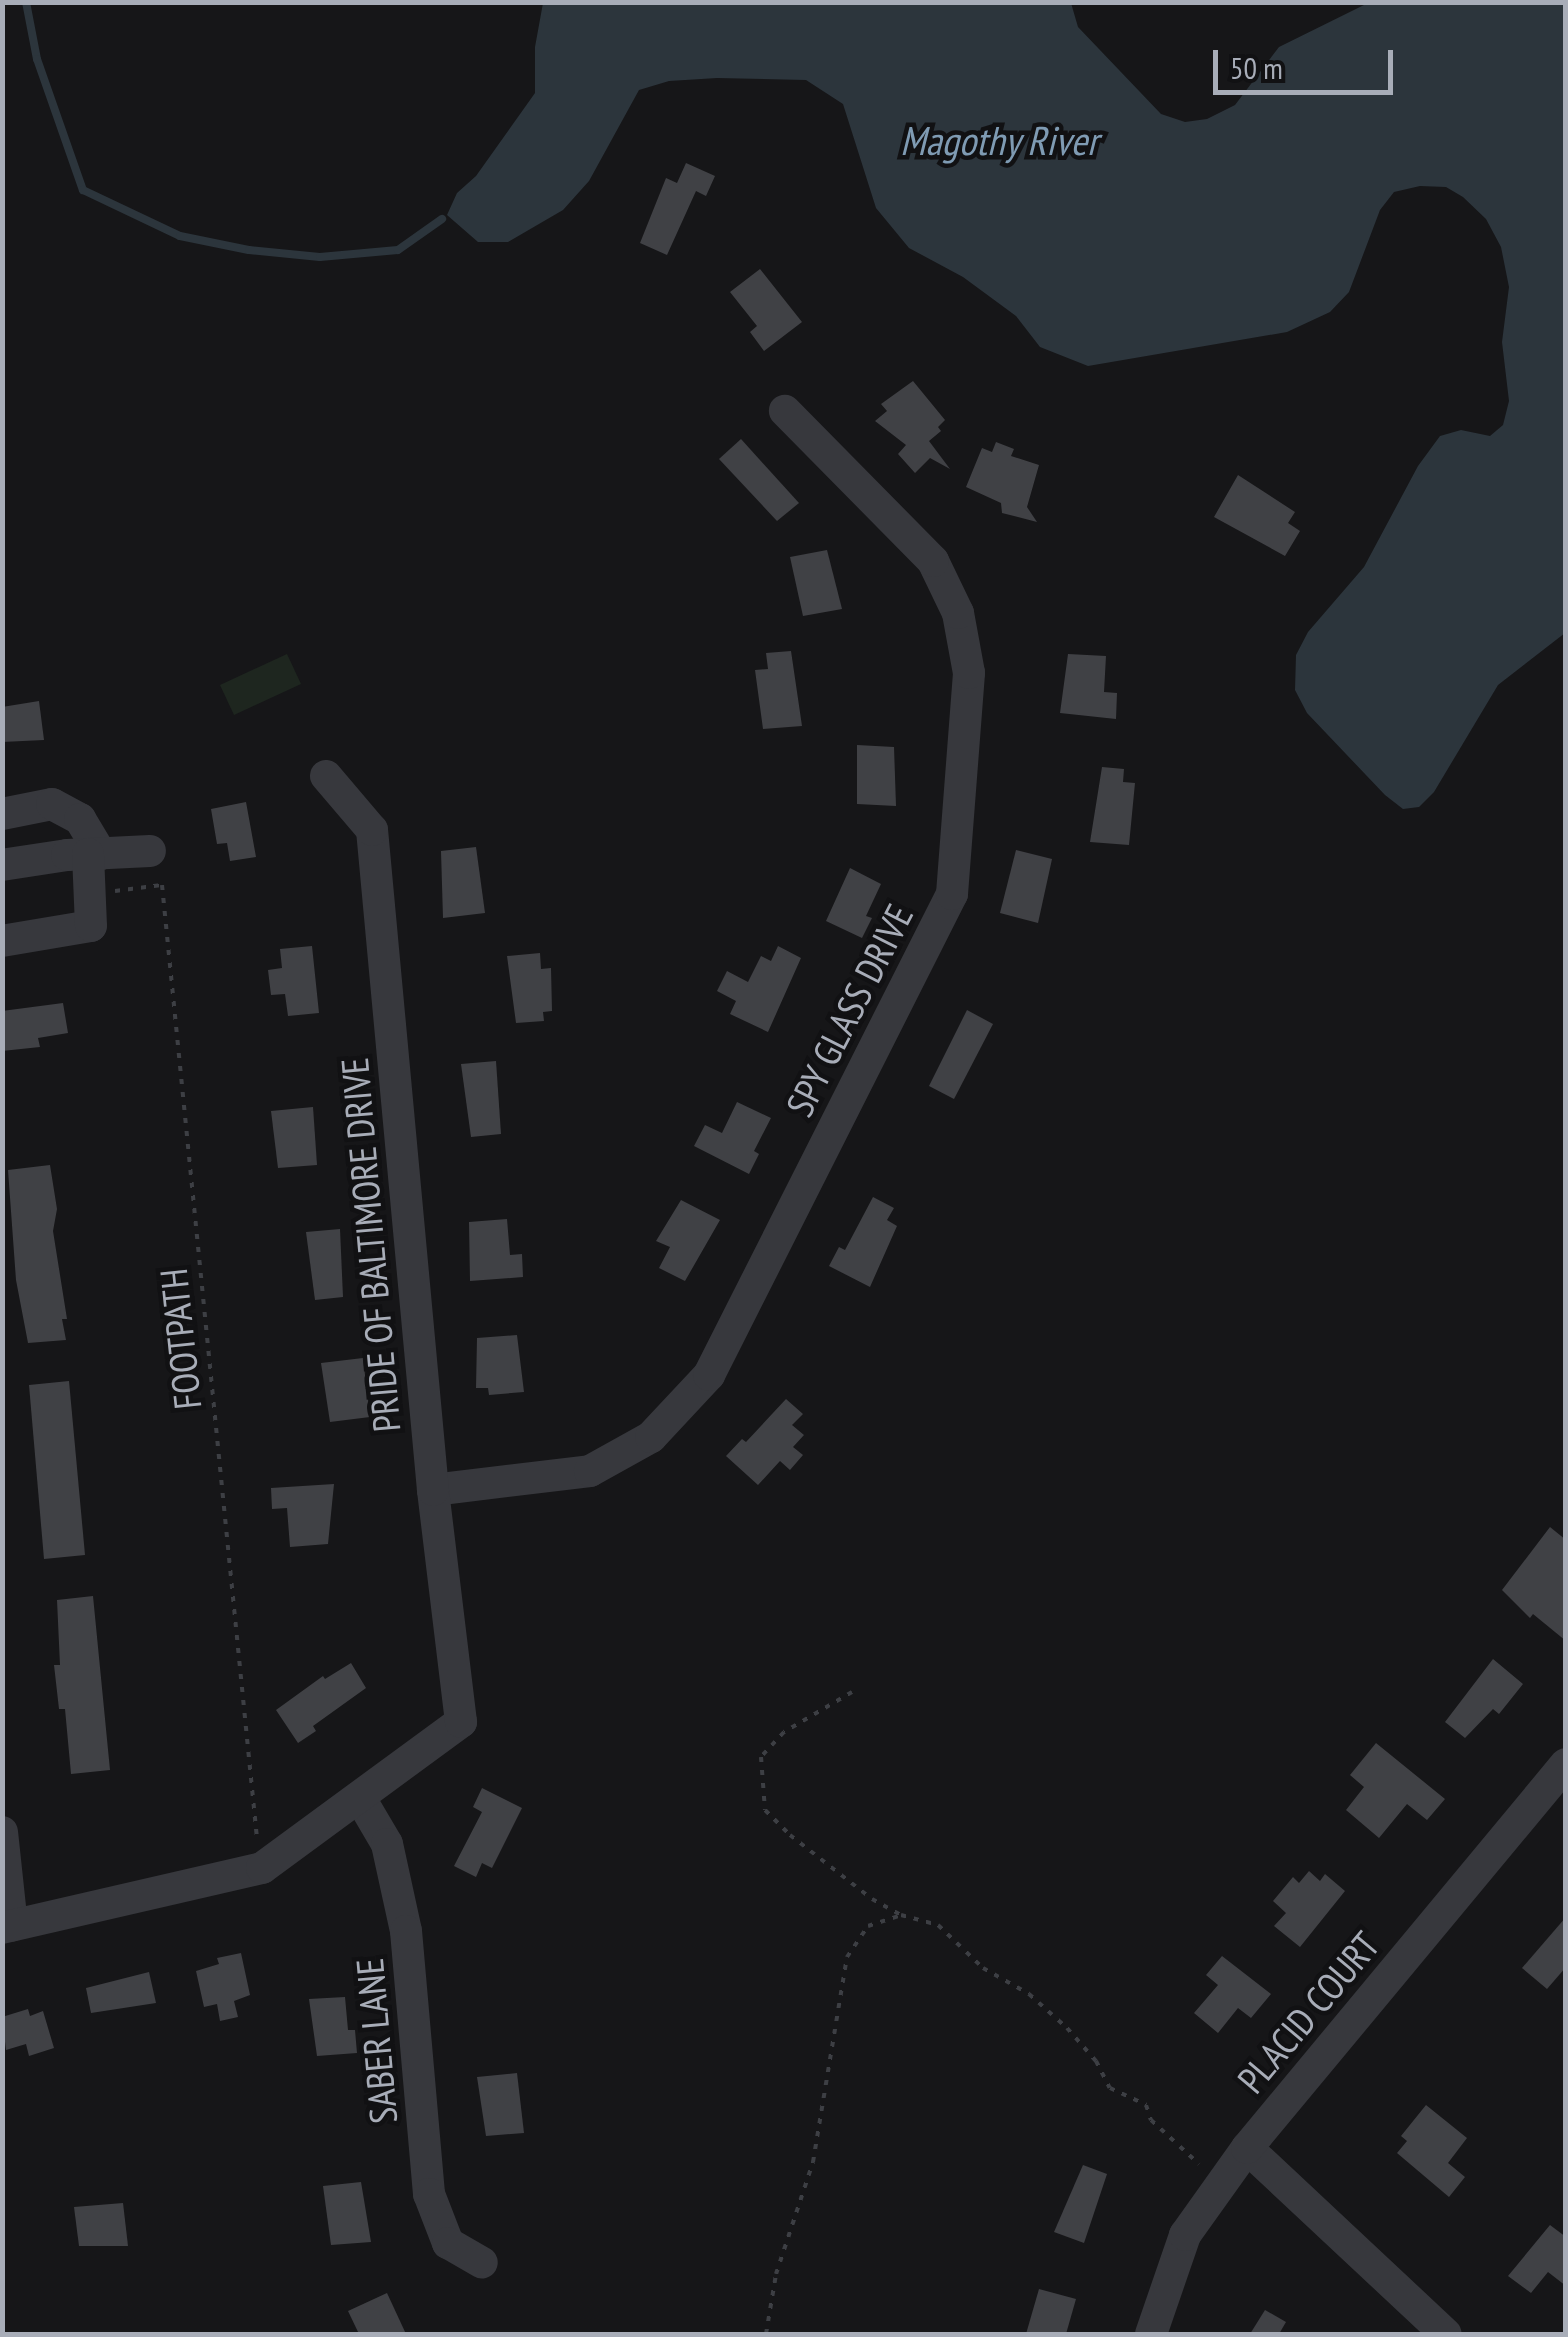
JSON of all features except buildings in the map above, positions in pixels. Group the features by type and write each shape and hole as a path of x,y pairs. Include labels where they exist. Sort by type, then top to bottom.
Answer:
{"street":[{"name":"SPY GLASS DRIVE","path":"433,1490 590,1471 651,1436 709,1376 952,894 969,673 958,613 933,561 785,410"},
{"name":"PRIDE OF BALTIMORE DRIVE","path":"326,776 372,830 433,1490 461,1722 360,1798"},
{"path":"2,814 52,804 80,819 94,854 91,926 2,941"},
{"path":"2,865 150,851"},
{"name":"PLACID COURT","path":"1151,2334 1185,2234 1247,2148 1566,1764"},
{"path":"2,1832 7,1927 262,1868 360,1798"},
{"name":"SABER LANE","path":"360,1798 386,1844 406,1931 429,2194 448,2242 482,2263"},
{"path":"1247,2148 1446,2334"}],"path":[{"name":"FOOTPATH","path":"110,892 162,885 258,1838"},
{"path":"852,1692 784,1732 762,1757 766,1810 790,1835 872,1899 901,1915 938,1925 984,1968 1028,1994 1068,2028 1096,2061 1110,2088 1146,2104 1151,2120 1221,2184"},
{"path":"766,2334 776,2274 813,2162 847,1957 868,1926 901,1915"}],"shaded area":[{"path":"287,654 301,684 234,715 220,685"}],"water":[{"name":"Magothy River","path":"543,3 1071,3 1078,27 1161,114 1185,122 1207,119 1235,105 1279,47 1368,3 1565,3 1565,633 1498,685 1434,792 1419,807 1403,809 1385,795 1307,713 1295,690 1296,655 1308,632 1364,567 1418,466 1440,436 1461,430 1490,436 1503,425 1509,401 1502,342 1509,287 1501,247 1486,219 1463,197 1446,187 1420,186 1394,192 1380,210 1349,292 1330,312 1287,332 1088,366 1040,347 1016,316 963,277 909,248 876,208 843,104 806,80 717,78 669,81 639,90 589,181 563,210 508,242 478,242 447,215 457,193 476,176 535,93 535,47"}],"waterway":[{"path":"26,2 37,59 83,190 180,236 249,250 320,257 398,250 442,219"}]}
